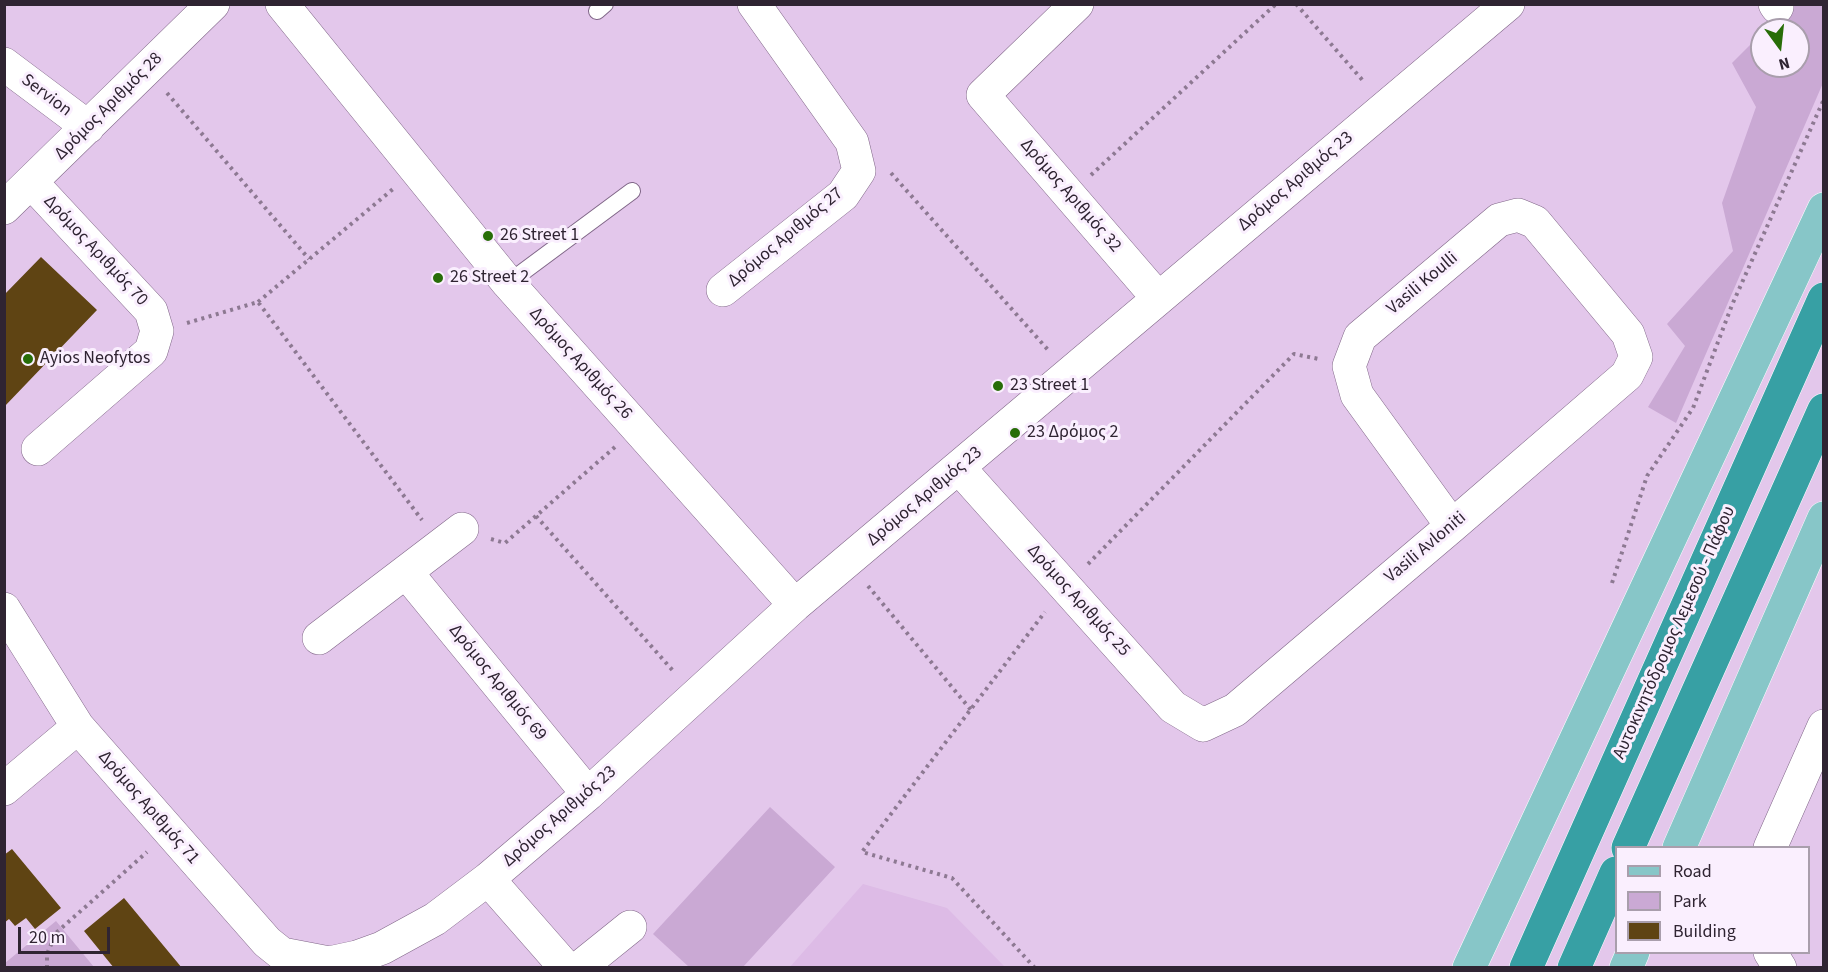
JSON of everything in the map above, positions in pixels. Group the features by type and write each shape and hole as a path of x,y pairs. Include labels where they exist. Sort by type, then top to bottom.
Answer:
{"highway":[{"name":"Αυτοκινητόδρομος Λεμεσού - Πάφου","path":"1526,968 1824,300"},
{"path":"1629,846 1824,410"},
{"path":"1574,968 1615,877"}],"main road":[{"path":"1469,968 1824,209"},
{"path":"1680,846 1824,518"},
{"path":"1626,968 1632,954"}],"street":[{"name":"Δρόμος Αριθμός 28","path":"4,208 213,4"},
{"name":"Δρόμος Αριθμός 26","path":"282,4 508,283 795,605"},
{"name":"Δρόμος Αριθμός 27","path":"723,290 843,195 859,171 852,142 754,4"},
{"name":"Δρόμος Αριθμός 32","path":"1077,4 982,95 1158,298"},
{"name":"Δρόμος Αριθμός 23","path":"346,963 410,934 488,879 588,794 795,605 960,469 1158,298 1508,4"},
{"name":"Servion","path":"4,64 88,127"},
{"name":"Δρόμος Αριθμός 70","path":"32,183 151,311 157,331"},
{"name":"Vasili Koulli","path":"1348,366 1360,337 1499,220 1518,215 1535,222 1550,239 1628,334 1636,357"},
{"path":"38,449 151,351 157,331"},
{"name":"Vasili Avloniti","path":"1203,724 1235,710 1627,375 1636,357"},
{"path":"1348,366 1357,395 1452,526"},
{"name":"Δρόμος Αριθμός 25","path":"960,469 1173,707 1203,724"},
{"path":"319,638 451,537"},
{"name":"Δρόμος Αριθμός 69","path":"406,572 588,794"},
{"name":"Δρόμος Αριθμός 71","path":"4,609 78,727 267,942 282,954 346,963"},
{"path":"1771,846 1824,726"},
{"path":"4,789 78,727"},
{"path":"488,879 566,968"},
{"path":"579,968 630,927"},
{"path":"1771,954 1780,968"}],"lane":[{"path":"508,283 632,191"}],"path":[{"path":"1069,195 1276,4"},
{"path":"1296,4 1386,107"},
{"path":"147,69 309,259"},
{"path":"1610,587 1647,476 1693,408 1732,305 1824,99"},
{"path":"886,167 1070,374"},
{"path":"157,331 258,302 416,169"},
{"path":"258,302 451,537 505,543 637,428"},
{"path":"1035,968 952,878 862,852 1065,587 1294,354 1348,366"},
{"path":"536,516 696,696"},
{"path":"848,561 971,710"},
{"path":"47,968 46,954 56,933 169,832"}],"shaded area":[{"path":"863,884 947,908 1005,967 790,967"}],"green space":[{"path":"1792,5 1823,5 1823,83 1676,423 1648,407 1685,346 1667,324 1733,251 1722,203 1756,107 1732,63 1750,45 1750,78 1810,78 1810,18 1778,18"},
{"path":"770,807 835,867 743,967 689,967 653,934"},
{"path":"56,921 94,967 5,967 5,963"}],"building":[{"name":"Ayios Neofytos","path":"41,257 97,310 4,407 4,295"},
{"path":"12,849 61,908 35,929 26,918 15,926 9,919 4,923 4,855"},
{"path":"124,898 182,968 114,968 84,931"}],"place":[{"name":"26 Street 1","path":"488,236"},
{"name":"26 Street 2","path":"438,278"},
{"name":"Ayios Neofytos","path":"28,359"},
{"name":"23 Street 1","path":"998,386"},
{"name":"23 Δρόμος 2","path":"1015,433"}]}
